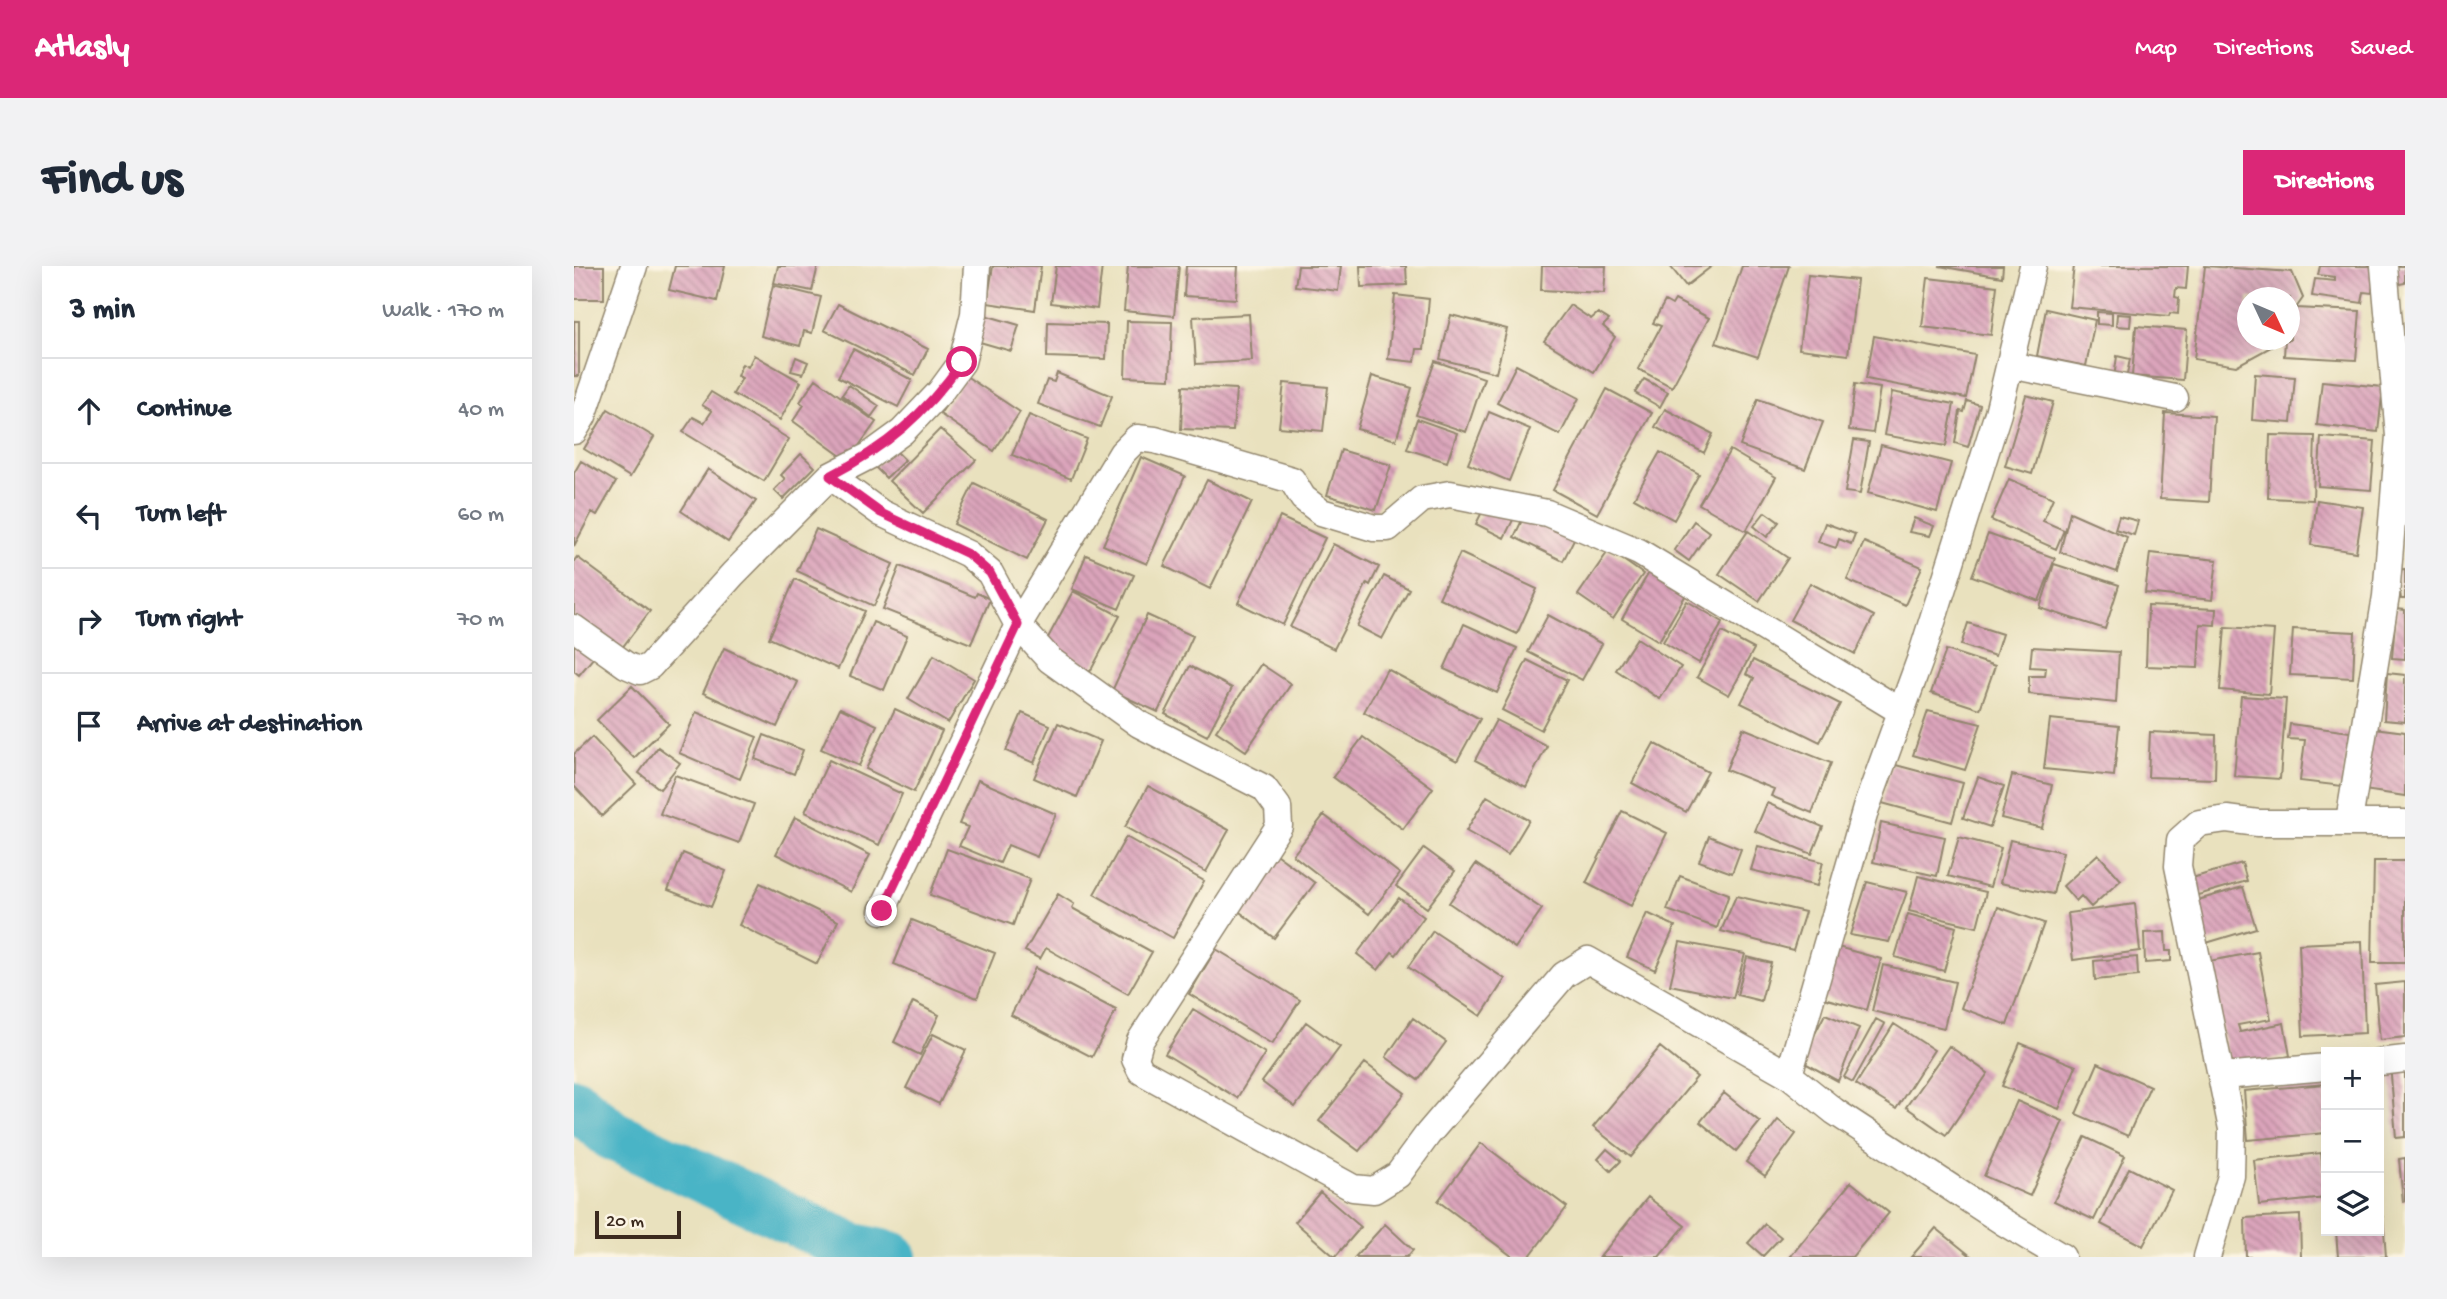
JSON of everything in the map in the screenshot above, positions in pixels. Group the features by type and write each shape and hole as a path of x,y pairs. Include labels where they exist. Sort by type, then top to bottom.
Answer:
{"street":[{"path":"574,431 583,416 634,266"},
{"path":"574,628 626,665 640,671 650,666 733,574 830,476 869,456 902,432 940,392 962,362 974,314 977,266"},
{"path":"1789,1075 1866,808 1902,712 1998,413 2032,266"},
{"path":"2349,821 2386,596 2399,436 2384,266"},
{"path":"2010,365 2175,398"},
{"path":"882,911 1018,625 1122,453 1136,438 1156,440 1292,480 1303,498 1321,512 1374,528 1388,528 1422,499 1450,494 1547,513 1639,552 1902,712"},
{"path":"830,476 881,513 968,554 990,573 1018,625 1050,660 1139,724 1264,788 1278,807 1279,826 1140,1041 1135,1059 1141,1071 1353,1188 1374,1191 1398,1175 1428,1134 1564,975 1588,960 1789,1075 1834,1111 2005,1223 2062,1257"},
{"path":"2207,1257 2231,1176 2232,1129 2178,866 2180,840 2199,822 2227,819 2258,823 2405,823"},
{"path":"2384,1061 2405,1059"},
{"path":"2223,1076 2321,1067"}],"building":[{"path":"574,266 604,266 604,299 574,299"},
{"path":"675,266 725,266 717,301 669,290"},
{"path":"778,266 818,266 812,291 774,283"},
{"path":"993,266 1041,266 1035,310 987,303"},
{"path":"1056,266 1102,266 1097,309 1051,303"},
{"path":"1128,266 1179,266 1174,316 1124,311"},
{"path":"1186,266 1238,266 1236,299 1184,296"},
{"path":"1298,266 1341,266 1338,291 1295,286"},
{"path":"1360,266 1406,266 1407,285 1361,287"},
{"path":"1542,266 1606,266 1604,293 1541,290"},
{"path":"1670,266 1712,266 1686,286"},
{"path":"1742,266 1789,266 1758,357 1716,343"},
{"path":"1939,266 2003,266 2002,277"},
{"path":"2074,266 2188,266 2186,289 2176,288 2175,297 2179,298 2178,314 2170,313 2169,316 2069,307"},
{"path":"2205,266 2292,272 2298,287 2237,287 2237,350 2265,350 2236,366 2194,359"},
{"path":"2320,266 2376,266 2372,293 2364,292 2362,303 2312,296 2315,279 2335,281 2335,277 2318,275"},
{"path":"2392,266 2405,266 2405,283 2394,285"},
{"path":"1808,275 1857,280 1848,355 1799,349"},
{"path":"1928,278 1997,286 1991,335 1922,327"},
{"path":"773,285 821,297 812,333 804,331 800,346 761,336"},
{"path":"1395,295 1429,299 1424,349 1417,349 1415,362 1388,359"},
{"path":"1675,300 1709,318 1672,387 1638,369 1661,326 1653,323 1665,301 1672,305"},
{"path":"838,304 928,349 915,375 824,330"},
{"path":"1570,305 1591,319 1598,313 1609,320 1603,326 1615,337 1594,372 1544,341"},
{"path":"2300,308 2360,311 2356,360 2284,356 2284,350 2300,350"},
{"path":"2046,309 2095,320 2086,366 2037,356"},
{"path":"2097,312 2112,313 2112,325 2097,324"},
{"path":"981,314 1019,325 1011,351 973,340"},
{"path":"1249,314 1252,361 1196,364 1193,317"},
{"path":"2117,314 2131,315 2130,327 2116,326"},
{"path":"1451,315 1507,329 1496,373 1440,359"},
{"path":"574,321 579,321 579,376 574,376"},
{"path":"1127,321 1172,322 1170,379 1125,377"},
{"path":"1048,322 1107,324 1106,359 1047,357"},
{"path":"2136,326 2187,330 2183,380 2132,376"},
{"path":"1874,336 1975,355 1966,398 1866,379"},
{"path":"853,349 912,380 898,407 838,377"},
{"path":"754,355 801,382 780,420 733,394 742,378 737,376 742,364 748,367"},
{"path":"2117,356 2130,359 2126,380 2114,378"},
{"path":"796,357 808,362 803,374 791,371"},
{"path":"1435,361 1484,378 1466,432 1416,415"},
{"path":"1516,365 1579,398 1560,435 1497,403"},
{"path":"1057,373 1112,396 1100,427 1038,404 1047,380 1054,382"},
{"path":"2255,374 2295,377 2291,423 2252,420"},
{"path":"966,376 1020,412 994,451 940,414"},
{"path":"1372,376 1412,388 1396,440 1357,429"},
{"path":"816,379 876,422 848,461 793,421 804,405 800,402"},
{"path":"1644,379 1668,392 1660,407 1635,393"},
{"path":"2322,381 2383,387 2378,432 2317,425"},
{"path":"1284,383 1328,387 1323,431 1279,427"},
{"path":"1855,384 1880,388 1873,433 1849,430"},
{"path":"849,385 879,406 871,417 842,395"},
{"path":"1183,386 1236,389 1233,431 1181,429"},
{"path":"1607,389 1652,413 1597,514 1553,490"},
{"path":"711,392 789,439 764,481 683,432 693,417 704,423 712,411 702,405"},
{"path":"1892,392 1954,404 1946,446 1884,435"},
{"path":"2026,395 2053,402 2032,474 2005,466"},
{"path":"1758,399 1823,422 1805,469 1740,446"},
{"path":"1967,401 1980,405 1968,447 1955,443 1960,411 1964,412"},
{"path":"608,409 654,437 630,477 584,449"},
{"path":"1665,409 1713,434 1704,453 1655,427"},
{"path":"1489,412 1530,429 1509,481 1468,464"},
{"path":"2165,413 2214,416 2209,502 2160,499"},
{"path":"1029,415 1087,439 1071,479 1012,455"},
{"path":"1417,419 1457,433 1447,462 1407,449"},
{"path":"940,429 976,460 923,513 889,481"},
{"path":"2270,435 2315,436 2313,500 2268,498"},
{"path":"2321,437 2375,441 2371,490 2318,486"},
{"path":"1854,440 1869,442 1860,494 1845,492"},
{"path":"1881,445 1951,463 1937,512 1868,493"},
{"path":"894,449 905,460 886,478 875,467"},
{"path":"1341,450 1391,465 1376,510 1327,495"},
{"path":"1730,450 1776,477 1746,531 1699,504"},
{"path":"1660,452 1699,474 1674,520 1634,498"},
{"path":"801,454 815,467 783,499 774,490 785,479 781,475"},
{"path":"1141,457 1185,476 1147,564 1103,545"},
{"path":"581,461 616,482 597,515 592,512 574,546 574,473"},
{"path":"708,469 756,501 728,542 681,511"},
{"path":"2009,479 2053,498 2043,521 2064,530 2056,549 1991,520"},
{"path":"1207,480 1252,502 1210,589 1164,566"},
{"path":"974,483 1048,519 1027,560 954,524"},
{"path":"2317,500 2363,507 2356,552 2311,545"},
{"path":"1486,504 1514,518 1504,538 1476,524"},
{"path":"1765,512 1779,522 1767,537 1754,526"},
{"path":"2070,512 2127,537 2117,572 2060,552"},
{"path":"1525,514 1574,539 1563,561 1514,537"},
{"path":"2119,516 2138,521 2134,535 2115,529"},
{"path":"1280,517 1325,538 1283,625 1238,603"},
{"path":"1914,518 1934,526 1930,536 1909,532"},
{"path":"1694,521 1709,532 1689,561 1674,550"},
{"path":"1825,523 1855,534 1851,544 1839,539 1836,548 1818,542"},
{"path":"816,529 893,564 874,606 797,571"},
{"path":"1748,531 1788,558 1759,601 1719,574"},
{"path":"1988,534 2055,558 2039,601 1972,576"},
{"path":"1864,542 1922,567 1905,605 1847,580"},
{"path":"1333,544 1379,567 1370,585 1367,583 1334,649 1290,627"},
{"path":"1609,550 1643,574 1613,619 1578,595"},
{"path":"1460,553 1537,589 1517,634 1439,598"},
{"path":"2150,553 2217,560 2212,600 2145,593"},
{"path":"1086,555 1134,575 1119,609 1072,589"},
{"path":"577,557 650,611 618,653 574,619 574,561"},
{"path":"2054,564 2119,585 2105,629 2040,608"},
{"path":"900,566 975,597 977,593 990,599 971,644 883,609"},
{"path":"1651,569 1688,591 1659,641 1622,619"},
{"path":"2405,569 2405,599 2401,599 2397,570"},
{"path":"1384,576 1409,589 1382,639 1357,626"},
{"path":"795,579 865,611 838,669 769,638"},
{"path":"1810,583 1874,616 1855,654 1790,620"},
{"path":"1073,591 1120,616 1090,672 1043,647"},
{"path":"1687,601 1723,622 1699,663 1663,642"},
{"path":"2148,606 2216,609 2215,625 2200,624 2198,668 2146,666"},
{"path":"2396,609 2405,610 2405,659 2392,658"},
{"path":"1147,615 1193,636 1158,712 1112,691"},
{"path":"1548,615 1602,644 1582,680 1528,652"},
{"path":"873,622 907,636 884,690 850,676"},
{"path":"1968,623 2002,634 1995,656 1961,645"},
{"path":"1464,624 1517,648 1497,693 1444,669"},
{"path":"2225,627 2274,630 2269,694 2220,690"},
{"path":"2293,629 2355,632 2353,678 2290,675"},
{"path":"1722,632 1754,649 1729,695 1697,677"},
{"path":"1637,638 1681,667 1660,699 1616,670"},
{"path":"574,641 594,657 579,675 574,671"},
{"path":"2032,647 2119,652 2116,703 2029,694 2029,676 2045,676 2046,668 2030,667"},
{"path":"724,648 798,682 777,727 703,693"},
{"path":"1946,650 1995,666 1980,709 1931,693"},
{"path":"934,655 974,679 948,723 908,699"},
{"path":"1527,660 1567,680 1541,730 1502,710"},
{"path":"1753,660 1840,704 1820,742 1741,703 1754,678 1746,674"},
{"path":"1261,664 1291,684 1246,751 1216,731"},
{"path":"1190,666 1232,688 1207,736 1165,714"},
{"path":"1387,669 1480,719 1457,761 1364,712"},
{"path":"2387,673 2405,675 2405,722 2384,720"},
{"path":"632,686 669,724 634,758 597,720"},
{"path":"2241,696 2286,699 2280,779 2234,776"},
{"path":"840,708 877,725 859,766 821,749"},
{"path":"895,709 942,731 914,792 866,769"},
{"path":"1928,711 1981,724 1965,770 1913,755"},
{"path":"696,712 757,737 740,779 679,753"},
{"path":"1022,713 1050,725 1034,763 1006,751"},
{"path":"2050,719 2119,726 2114,776 2044,769"},
{"path":"1496,720 1547,746 1526,787 1475,760"},
{"path":"1058,723 1101,741 1077,797 1034,778"},
{"path":"2290,724 2350,732 2342,786 2300,781 2305,740 2288,739"},
{"path":"2366,727 2405,732 2405,796 2357,789"},
{"path":"1743,728 1831,763 1812,813 1771,796 1774,789 1726,770"},
{"path":"2150,732 2216,735 2215,779 2148,777"},
{"path":"764,735 803,750 794,774 755,759"},
{"path":"592,737 636,784 602,816 574,786 574,754"},
{"path":"1363,737 1433,788 1403,829 1333,777"},
{"path":"1654,743 1708,772 1686,812 1632,783"},
{"path":"658,747 680,763 660,789 639,773"},
{"path":"829,760 902,794 879,845 805,812"},
{"path":"1892,764 1963,783 1952,822 1882,803"},
{"path":"675,775 754,804 739,843 660,814"},
{"path":"2012,775 2052,785 2042,828 2001,818"},
{"path":"1978,777 2004,786 1990,827 1963,818"},
{"path":"978,780 1056,814 1037,857 1008,845 1000,863 959,846 968,827 959,824"},
{"path":"1148,786 1229,830 1206,872 1125,827"},
{"path":"1487,796 1529,820 1508,855 1466,831"},
{"path":"1767,803 1823,827 1812,854 1755,831"},
{"path":"1622,811 1667,833 1631,906 1586,883"},
{"path":"1324,815 1400,874 1369,914 1293,855"},
{"path":"795,817 870,855 851,892 776,854"},
{"path":"1881,823 1945,837 1937,876 1873,862"},
{"path":"1709,836 1741,849 1732,873 1699,861"},
{"path":"1126,837 1204,881 1173,938 1094,894"},
{"path":"1959,837 2001,848 1990,887 1948,876"},
{"path":"2010,840 2063,852 2053,894 2000,883"},
{"path":"1758,846 1823,862 1817,886 1751,870"},
{"path":"1424,848 1455,871 1427,908 1396,886"},
{"path":"947,849 1030,879 1013,925 930,895"},
{"path":"1273,852 1315,883 1274,938 1232,906"},
{"path":"683,853 726,871 711,907 668,890"},
{"path":"2098,854 2121,880 2091,907 2081,896 2076,901 2063,886"},
{"path":"2374,861 2405,861 2405,963 2372,963"},
{"path":"2242,863 2247,881 2184,899 2179,882"},
{"path":"1476,864 1542,909 1515,948 1449,903"},
{"path":"1680,876 1729,894 1717,928 1667,910"},
{"path":"1918,876 1986,892 1977,927 1909,911"},
{"path":"1867,882 1907,892 1889,942 1850,935"},
{"path":"760,883 838,921 817,964 739,925"},
{"path":"2243,887 2256,928 2203,944 2191,902"},
{"path":"1058,894 1074,904 1072,908 1152,952 1128,994 1046,948 1040,959 1025,951"},
{"path":"1736,896 1805,912 1793,950 1721,931"},
{"path":"1399,898 1424,917 1396,955 1392,952 1378,970 1357,954"},
{"path":"2135,904 2140,951 2073,960 2068,913"},
{"path":"1998,907 2044,923 2007,1025 1961,1008"},
{"path":"1647,913 1675,926 1655,970 1627,957"},
{"path":"1908,914 1956,927 1944,971 1895,957"},
{"path":"912,920 995,953 977,998 894,964"},
{"path":"1433,931 1505,979 1481,1016 1408,967"},
{"path":"2165,932 2166,951 2171,951 2171,961 2145,963 2144,933"},
{"path":"2362,941 2365,1033 2303,1036 2299,944"},
{"path":"1680,942 1745,954 1733,998 1670,985"},
{"path":"1834,946 1881,959 1867,1010 1820,997"},
{"path":"1216,949 1300,1000 1272,1044 1189,994"},
{"path":"2258,952 2271,1019 2238,1025 2240,1032 2284,1023 2290,1056 2229,1068 2209,961"},
{"path":"1747,957 1771,963 1761,1001 1737,995"},
{"path":"2137,957 2138,976 2095,980 2094,961"},
{"path":"1883,965 1955,982 1944,1028 1872,1011"},
{"path":"1035,968 1116,1010 1092,1057 1011,1015"},
{"path":"2405,982 2405,1037 2380,1040 2375,985"},
{"path":"913,1002 939,1015 920,1055 894,1042"},
{"path":"1193,1009 1265,1053 1237,1098 1165,1054"},
{"path":"1825,1014 1859,1028 1838,1081 1801,1061"},
{"path":"1413,1018 1446,1042 1418,1080 1386,1057"},
{"path":"1876,1019 1885,1024 1853,1082 1844,1077"},
{"path":"1306,1022 1340,1047 1295,1107 1262,1082"},
{"path":"1894,1024 1934,1050 1896,1109 1856,1084"},
{"path":"933,1034 966,1050 939,1104 906,1088"},
{"path":"2020,1043 2076,1066 2059,1109 2002,1086"},
{"path":"1949,1046 1988,1073 1946,1135 1906,1107"},
{"path":"1660,1047 1697,1077 1631,1157 1593,1127"},
{"path":"2405,1062 2405,1137 2396,1138 2390,1063"},
{"path":"1365,1063 1405,1093 1359,1151 1319,1121"},
{"path":"2098,1063 2150,1086 2128,1136 2076,1114"},
{"path":"2321,1084 2321,1133 2248,1140 2244,1091"},
{"path":"1724,1093 1760,1122 1736,1151 1700,1122"},
{"path":"2017,1101 2063,1121 2030,1196 1984,1176"},
{"path":"1778,1120 1796,1134 1765,1176 1746,1162"},
{"path":"2085,1137 2125,1156 2094,1220 2054,1201"},
{"path":"1481,1143 1567,1207 1529,1257 1513,1257 1438,1201"},
{"path":"1607,1149 1621,1161 1611,1171 1598,1159"},
{"path":"2321,1153 2321,1199 2259,1205 2254,1160"},
{"path":"2405,1158 2405,1201 2403,1202 2399,1159"},
{"path":"2129,1168 2172,1190 2143,1246 2101,1224"},
{"path":"1851,1182 1889,1213 1852,1257 1790,1257"},
{"path":"1320,1192 1361,1227 1335,1257 1295,1222"},
{"path":"1648,1197 1685,1226 1659,1257 1600,1257"},
{"path":"2300,1215 2301,1257 2246,1257 2245,1218"},
{"path":"1385,1224 1413,1250 1407,1257 1355,1257"},
{"path":"1765,1224 1781,1237 1763,1256 1748,1243"},
{"path":"1936,1228 1972,1257 1911,1257"},
{"path":"2384,1230 2386,1257 2338,1257 2336,1236 2384,1236"}],"waterway":[{"path":"574,1103 612,1135 852,1248 892,1257"},
{"path":"852,1248 853,1257"}],"route":[{"path":"882,911 1018,625 990,573 968,554 881,513 830,476 869,456 902,432 940,392 962,362"}]}
